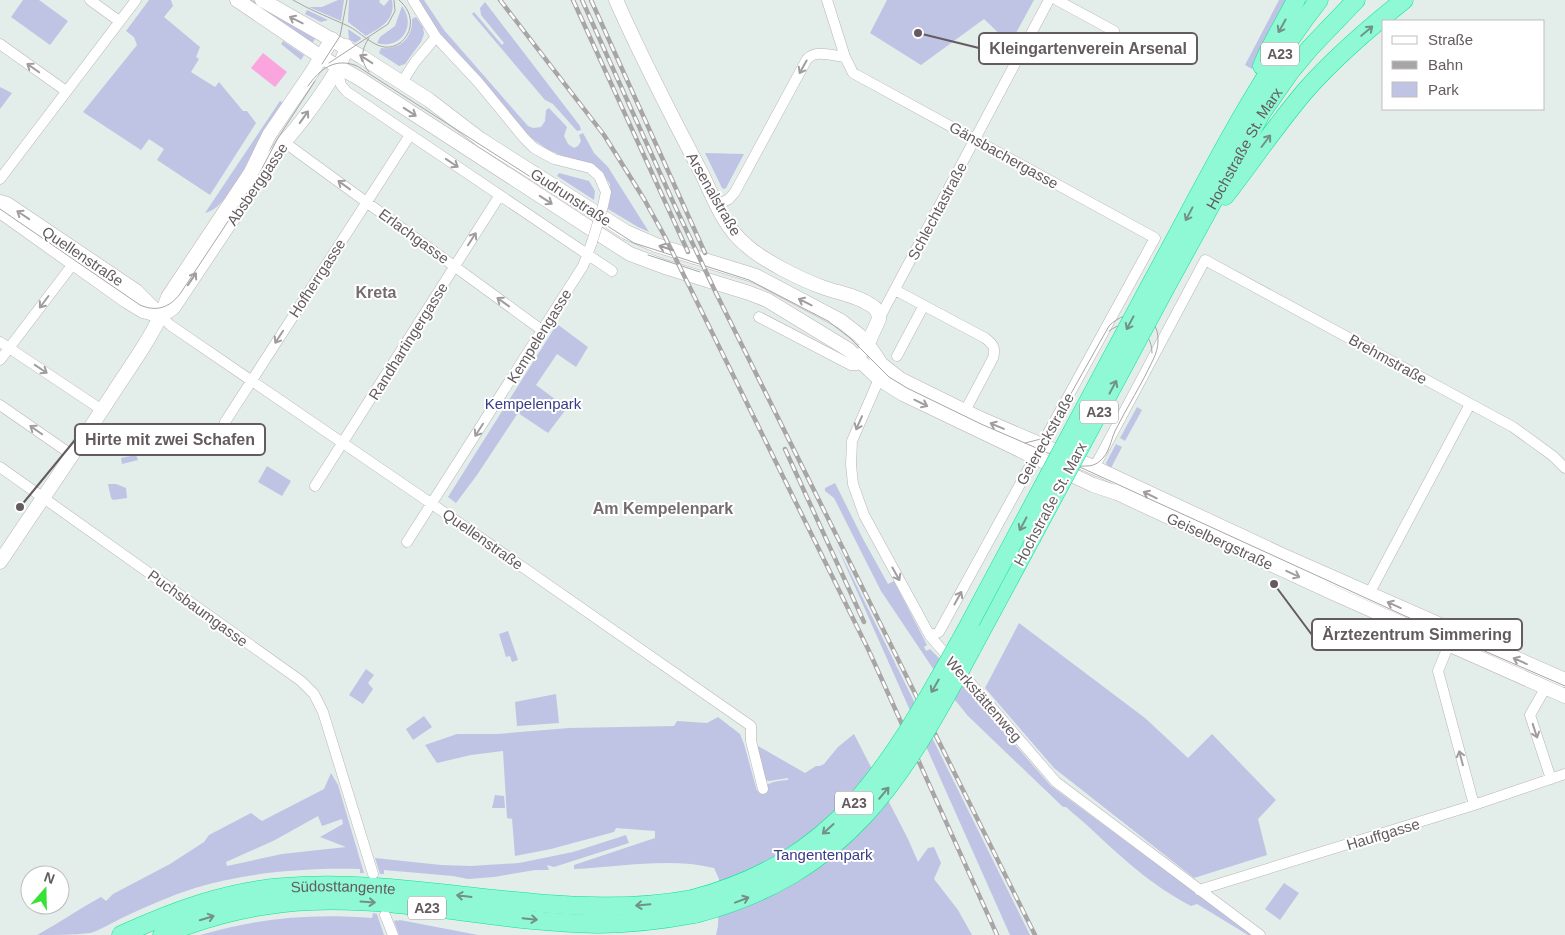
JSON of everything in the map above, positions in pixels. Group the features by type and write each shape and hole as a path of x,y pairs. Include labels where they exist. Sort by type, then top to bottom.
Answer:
{"highway":[{"path":"1245,110 1268,52 1296,0"},
{"name":"Hochstraße St. Marx","path":"693,906 773,868 813,842 846,812 871,784 890,758 920,711 959,643 1245,110 1290,39 1319,0"},
{"name":"Hochstraße St. Marx","path":"693,906 746,899 804,868 840,840 858,823 904,768 948,694 1247,138 1276,91 1310,48 1356,0"},
{"path":"1190,242 1285,116 1307,90 1331,63 1404,0"},
{"name":"Südosttangente","path":"121,935 163,916 210,900 250,891 292,886 332,885 401,889 533,904 569,906 625,907 656,904 693,906"},
{"name":"Südosttangente","path":"162,935 194,922 235,910 269,904 310,901 373,903 578,923 651,921 693,906"}],"main road":[{"name":"Gudrunstraße","path":"237,0 337,68 360,79 630,254 665,268 760,297 794,315 849,350 883,375"},
{"name":"Gudrunstraße","path":"262,0 346,46 438,105 480,139 626,232 656,245 756,276 841,321 867,343 881,364 883,375"},
{"name":"Arsenalstraße","path":"616,0 641,55 717,205 737,237 757,254 810,282 867,303 877,310 879,318"},
{"name":"Absberggasse","path":"0,562 102,410 161,316 168,297 251,172 269,135 332,38"},
{"name":"Absberggasse","path":"161,316 173,308 284,142 295,130 337,68 346,51 346,46"},
{"name":"Quellenstraße","path":"0,202 7,204 136,291 161,316"},
{"name":"Quellenstraße","path":"0,211 73,264 143,311 161,316"},
{"path":"861,360 879,318"},
{"name":"Geiselbergstraße","path":"883,375 900,379 965,411 1042,444 1369,594 1546,688 1565,696"},
{"name":"Geiselbergstraße","path":"883,375 903,394 1035,458 1093,485 1117,493 1333,593 1565,680"}],"street":[{"path":"90,0 119,21"},
{"path":"0,179 136,0"},
{"path":"402,82 420,55 436,37 413,0"},
{"path":"717,205 734,195 806,61 812,54 818,53 845,57 827,0"},
{"name":"Schlechtastraße","path":"879,318 1049,0"},
{"path":"1057,0 1114,31"},
{"name":"Kempelengasse","path":"407,542 584,266 604,206 606,192 605,186 596,172 590,168 554,159 534,148 478,82 436,37"},
{"path":"0,44 66,91"},
{"name":"Gänsbachergasse","path":"845,57 853,73 1155,238"},
{"path":"337,68 341,85 346,92 612,271"},
{"name":"Hofherrgasse","path":"225,422 410,135"},
{"name":"Erlachgasse","path":"284,142 543,331"},
{"name":"Randhartingergasse","path":"315,486 500,195"},
{"name":"Geiereckstraße","path":"930,636 939,632 1155,238"},
{"name":"Brehmstraße","path":"1094,468 1205,260 1512,427 1553,456 1565,468"},
{"path":"0,360 73,264"},
{"path":"895,290 985,338 994,348 993,358 965,411"},
{"path":"897,356 924,305"},
{"name":"Quellenstraße","path":"161,316 170,325 432,504 751,726 750,741 763,789"},
{"path":"759,317 851,365 857,366 861,360"},
{"path":"0,342 102,410"},
{"name":"Werkstättenweg","path":"883,375 852,441 853,484 864,515 930,636 1056,782 1260,935"},
{"path":"1369,594 1470,404"},
{"path":"0,405 72,455"},
{"name":"Puchsbaumgasse","path":"0,467 308,687 319,702 372,874"},
{"path":"1452,638 1438,671 1474,805"},
{"path":"1546,688 1530,715 1551,780"},
{"name":"Hauffgasse","path":"1199,890 1474,805 1565,774"},
{"path":"385,915 393,935"}],"green space":[{"path":"23,0 39,0 68,21 50,45 11,17"},
{"path":"149,0 171,0 173,6 164,17 200,47 196,57 199,59 191,72 215,87 219,82 243,111 247,111 256,123 210,195 157,160 164,149 149,139 141,150 83,112 137,45 134,37 126,31"},
{"path":"246,0 252,0 316,37 312,44"},
{"path":"338,0 344,0 341,21 309,7 322,7"},
{"path":"349,0 380,0 379,2 384,6 389,0 392,0 392,13 386,22 366,36 348,22"},
{"path":"417,0 424,0 444,30 528,126 533,128 541,127 545,121 546,110 549,108 567,127 564,136 568,144 574,148 578,146 581,141 579,135 583,133 594,153 608,167 649,232 608,209 610,184 600,170 586,162 568,158 548,150 526,134 438,32"},
{"path":"887,0 1034,0 1010,44 984,19 921,65 870,33"},
{"path":"1279,0 1288,0 1252,69 1245,65"},
{"path":"485,2 580,126 581,130 577,131 553,104 545,100 472,14 474,12 502,45 504,43 481,15 480,8"},
{"path":"402,6 408,21 404,34 393,43 377,43 380,37 395,26"},
{"path":"307,10 328,20 321,22 305,14"},
{"path":"416,17 423,27 424,34 421,42 405,64 399,66 379,53 381,48 394,47 404,41 410,32 412,19"},
{"path":"348,29 361,39 355,43 349,39"},
{"path":"283,41 304,55 301,60 281,44"},
{"path":"0,87 12,93 0,109"},
{"path":"280,101 283,103 230,192 214,209 205,213"},
{"path":"705,153 744,154 726,188 722,188"},
{"path":"559,173 589,181 595,191 594,200 557,176"},
{"name":"Kempelenpark","path":"557,324 588,347 576,367 557,354 536,385 567,408 548,433 518,413 456,503 448,497"},
{"path":"1137,407 1142,410 1125,441 1120,438"},
{"path":"1116,444 1122,447 1111,468 1106,463"},
{"path":"136,455 138,460 122,464 121,458"},
{"path":"267,466 291,481 282,496 258,482"},
{"path":"835,483 888,584 894,581 927,645 924,647 926,651 930,649 942,661 1051,786 1253,935 1248,935 1197,904 1191,906 1176,898 1150,880 1066,807 1063,807 968,716 950,694 881,591 834,498 825,491 825,488"},
{"path":"108,484 116,484 126,488 127,498 113,500"},
{"path":"835,542 1030,935 1010,935"},
{"path":"1019,623 1145,718 1188,758 1212,734 1276,800 1258,819 1267,855 1194,878 1054,768 985,688"},
{"path":"508,631 518,660 512,662 510,656 506,657 499,634"},
{"path":"366,669 374,675 368,683 373,689 363,704 349,695"},
{"path":"556,694 559,723 517,726 515,702"},
{"path":"424,716 432,727 413,740 406,729"},
{"name":"Tangentenpark","path":"718,717 740,734 757,791 771,783 788,780 788,778 766,780 758,746 805,773 816,766 824,764 838,747 854,734 918,862 928,848 934,847 941,863 934,879 958,910 972,935 716,935 718,926 719,879 714,868 680,863 662,863 574,869 574,865 655,838 655,831 616,828 614,832 551,849 515,856 512,819 507,818 503,751 471,755 437,763 425,745 457,734 497,734 569,728 674,726 677,721 707,723"},
{"path":"331,773 338,785 364,873 360,873 360,869 318,869 236,878 177,894 90,933 37,935 101,897 106,901 113,894 170,864 204,842 209,835 251,813 262,821 324,789","holes":["318,816 322,826 342,819 343,824 320,837 346,847 282,854 227,866 226,862 275,840"]},
{"path":"495,795 504,796 505,808 492,808"},
{"path":"626,835 629,843 554,867 547,865 549,870 535,870 494,877 468,879 384,870 384,874 380,874 375,858 441,865 471,866 519,863 573,852"},
{"path":"1284,883 1299,893 1280,920 1265,909"},
{"path":"373,913 377,914 384,935 200,935 243,924 285,918 328,916 372,918"},
{"path":"394,921 478,935 399,935"}],"shaded area":[{"path":"263,53 287,72 275,87 251,68"}],"tram line":[{"path":"293,0 352,28 372,42 385,47 392,47 400,43 404,40 409,29 410,15 399,0"},
{"path":"322,64 340,36 347,0"},
{"path":"329,63 388,24 395,11 394,0"},
{"path":"369,38 364,47 363,55 364,64 369,72"},
{"path":"308,86 318,74 329,66 342,63 357,66 634,243 749,280 828,321 850,338 889,377 907,388 981,424 1071,463 1427,626 1565,686"},
{"path":"0,209 140,305 151,308 167,305 180,294 258,176 278,138 315,81"},
{"path":"648,255 700,272"},
{"path":"1025,443 1041,439 1051,429 1109,326 1116,320 1133,314 1148,318 1157,331 1158,346 1153,360 1115,431 1106,455 1100,461 1090,466 1078,466"},
{"path":"1109,331 1124,325 1138,327 1148,337 1152,353"}],"railway":[{"path":"500,0 604,135 665,237 869,651 997,935"},
{"path":"573,0 688,252"},
{"path":"582,0 716,293 1035,935"},
{"path":"591,0 705,253"},
{"path":"785,449 864,622"}],"place":[{"name":"Kleingartenverein Arsenal","path":"918,33"},
{"name":"Hirte mit zwei Schafen","path":"20,507"},
{"name":"Ärztezentrum Simmering","path":"1274,584"}],"district":[{"name":"Kreta","path":"376,292"},
{"name":"Am Kempelenpark","path":"663,508"}]}
